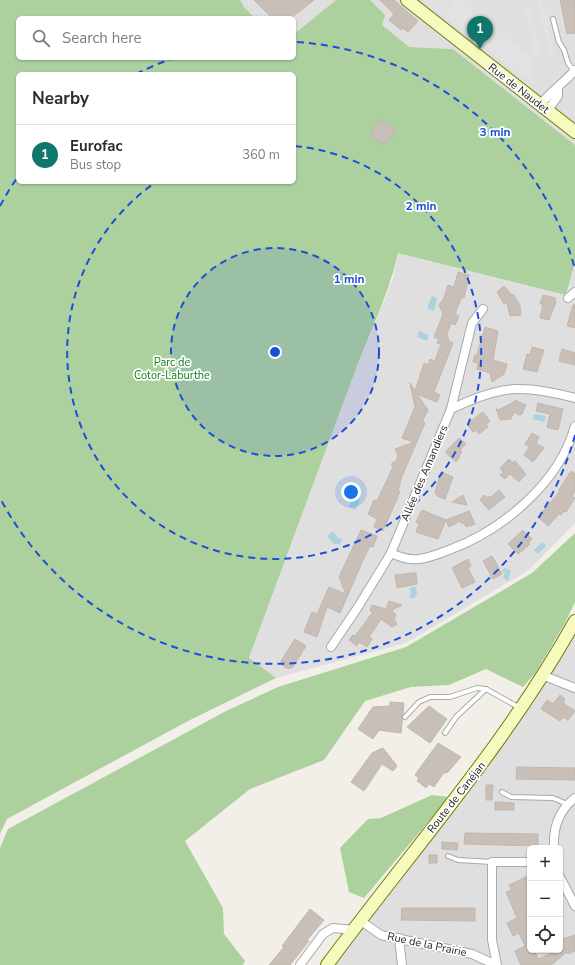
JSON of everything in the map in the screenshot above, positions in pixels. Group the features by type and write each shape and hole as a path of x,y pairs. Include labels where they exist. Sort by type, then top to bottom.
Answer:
{"street":[{"name":"Rue de Naudet","path":"407,0 575,132"},
{"path":"544,108 551,91 558,88 575,70"},
{"path":"568,298 575,292"},
{"name":"Allée des Amandiers","path":"331,647 358,607 391,553 451,409 472,323 483,309"},
{"path":"451,409 472,399 498,390 538,389 575,398"},
{"path":"391,553 408,560 438,554 478,538 500,524 527,501 554,469 572,438 575,426"},
{"name":"Route de Canéjan","path":"327,965 482,765 542,675 575,621"},
{"path":"542,675 575,688"},
{"path":"554,845 558,822 567,804 575,798"},
{"path":"496,965 492,940 492,862 527,862"},
{"path":"562,881 575,906"},
{"path":"300,965 323,934 333,928 358,926"},
{"name":"Rue de la Prairie","path":"358,926 376,933 472,954 496,965"},
{"path":"399,938 402,965"}],"lane":[{"path":"553,18 559,42 564,50 568,63 575,70"},
{"path":"405,717 419,702 430,697 450,697 477,688 486,689 520,708"},
{"path":"445,733 456,717 486,689"},
{"path":"502,792 511,797 553,798 567,804"},
{"path":"448,856 458,860 492,862"}],"shaded area":[{"path":"240,0 336,0 296,32 296,16 253,16 244,7"},
{"path":"370,0 575,0 575,145 453,49 409,47 381,25"},
{"path":"423,0 435,0 448,10 455,0 461,0 471,8 471,10 534,59 530,64 531,75 527,80"},
{"path":"537,0 543,0 554,54 549,55"},
{"path":"531,9 542,57 535,58 525,10"},
{"path":"398,253 567,295 575,263 575,523 529,570 406,643 276,678 249,659 354,374 393,278"},
{"path":"575,621 575,965 327,965 439,820"}],"green space":[{"name":"Parc de Cotor-Laburthe","path":"0,0 240,0 244,7 253,16 16,16 16,60 296,60 296,32 336,0 370,0 385,15 382,25 409,47 453,49 575,145 575,263 566,295 398,253 389,286 351,382 249,658 276,678 188,721 7,819 0,834"},
{"path":"575,533 575,602 565,623 536,672 523,687 486,669 449,685 411,687 365,701 324,760 250,789 185,841 223,908 224,934 245,961 243,965 0,965 0,848 8,829 226,711 278,687 406,647 532,573"},
{"path":"432,795 449,797 364,898 349,892 340,848 368,819 381,818"}],"water":[{"path":"432,296 437,298 434,311 427,308"},
{"path":"419,331 429,335 427,341 417,337"},
{"path":"534,414 546,416 544,422 533,419"},
{"path":"353,495 360,498 356,510 349,507"},
{"path":"333,531 338,538 342,539 340,545 333,543 327,536"},
{"path":"542,542 546,546 538,554 534,550"},
{"path":"504,568 511,570 508,581 503,578 505,573 502,571"},
{"path":"416,587 417,594 414,599 409,597 411,592 409,588"}],"building":[{"path":"254,0 314,0 294,16 270,16"},
{"path":"380,0 394,0 418,21 408,32 403,28 401,30 389,20 394,14"},
{"path":"560,0 575,0 575,33 567,34"},
{"path":"378,120 395,129 390,140 387,138 384,144 370,136"},
{"path":"458,272 469,275 464,298 462,297 456,311 456,315 459,316 455,325 451,323 447,334 449,341 453,343 434,392 440,395 437,402 417,394 428,410 422,422 425,423 401,479 398,491 400,492 383,531 374,527 377,519 368,514 374,500 377,501 393,467 391,464 396,461 398,456 395,449 414,442 402,438 415,407 410,383 415,391 424,363 428,365 430,359 435,361 441,344 437,343 439,339 434,337 443,314 439,305 444,298 448,285 454,287"},
{"path":"504,286 512,295 513,294 520,305 521,315 510,316 507,303 504,304 497,292"},
{"path":"543,295 555,298 556,302 549,320 540,318 543,304 540,304"},
{"path":"573,305 575,305 575,328 567,326"},
{"path":"485,327 498,331 493,360 507,364 504,374 492,382 490,373 477,369 478,363 473,362 475,355 477,355"},
{"path":"532,347 544,350 537,372 523,369 527,354 530,355"},
{"path":"562,349 575,353 575,365 559,361"},
{"path":"515,400 526,405 522,414 519,415 514,412 511,419 500,420 496,408 498,410 514,402"},
{"path":"538,403 563,409 558,430 547,427 550,414 536,411"},
{"path":"483,412 490,421 486,425 488,427 479,434 476,430 473,432 467,424"},
{"path":"532,433 539,437 536,443 544,448 533,462 524,455 529,447 525,444"},
{"path":"459,438 466,444 460,450 462,452 456,462 445,452"},
{"path":"509,459 513,463 515,461 526,474 519,482 510,474 505,479 500,475 503,472 500,468"},
{"path":"571,471 575,474 575,491 572,496 575,498 566,512 564,511 561,515 559,514 548,526 538,517 560,491 559,490"},
{"path":"441,472 453,477 445,499 437,496 435,492"},
{"path":"499,490 505,497 489,510 480,500 484,495 488,498 490,496 491,497"},
{"path":"463,495 467,505 452,502"},
{"path":"422,510 446,520 438,539 416,532 419,524 416,522"},
{"path":"469,511 475,524 466,527 464,523 462,524 460,521 449,527 446,520"},
{"path":"361,530 377,536 373,547 370,546 364,558 340,613 327,607 317,637 304,632 312,612 317,614 329,587 346,594 339,577"},
{"path":"523,530 532,539 528,543 530,544 518,554 508,544"},
{"path":"492,556 502,574 493,579 483,561"},
{"path":"468,559 471,566 468,568 475,582 462,588 452,568"},
{"path":"416,573 417,584 397,588 395,575"},
{"path":"389,601 402,605 392,610 396,615 394,619 397,624 392,627 381,619 369,637 372,639 367,647 359,642 357,646 349,640 353,635 355,636 373,612 370,611 372,605 386,609"},
{"path":"295,639 306,646 293,667 288,669 282,665 281,661"},
{"path":"560,695 565,699 563,703 575,711 568,720 563,717 560,721 541,709 547,700 553,704"},
{"path":"390,702 404,703 401,733 379,730 373,739 358,729 373,707 390,706"},
{"path":"429,706 447,719 430,743 407,727"},
{"path":"438,743 461,757 447,773 446,772 442,775 434,787 429,784 426,788 417,781 419,778 415,775"},
{"path":"383,748 397,766 393,771 382,764 364,791 351,782 372,753"},
{"path":"517,767 575,768 575,780 516,779"},
{"path":"486,785 493,785 492,800 486,800"},
{"path":"495,802 514,803 514,810 495,810"},
{"path":"465,833 538,834 538,845 464,844"},
{"path":"442,842 458,843 457,850 442,849"},
{"path":"429,855 437,855 437,863 429,863"},
{"path":"527,876 527,953 535,953 538,959 553,953 563,953 563,939 575,935 575,951 568,954 567,952 551,965 521,965 515,951 525,946 519,933 513,936 507,923 517,918 506,892 512,890 509,885"},
{"path":"402,908 475,908 475,921 401,920"},
{"path":"310,909 324,920 307,940 309,941 290,965 269,965 284,947 282,946"}],"place":[{"name":"Eurofac","path":"480,49"}]}
